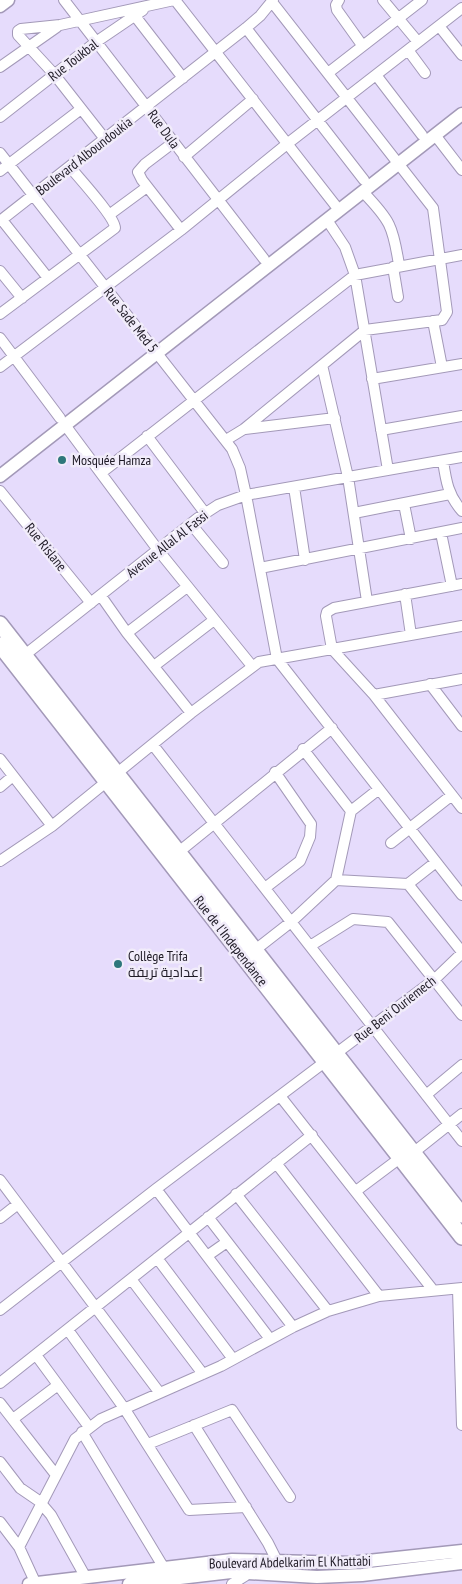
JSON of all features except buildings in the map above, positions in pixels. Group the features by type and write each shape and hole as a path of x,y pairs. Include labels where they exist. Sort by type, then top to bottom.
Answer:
{"main road":[{"name":"Rue de l'Independance","path":"0,624 20,659 330,1058 407,1155 462,1215"},
{"name":"Rue de l'Independance","path":"0,645 20,659"},
{"name":"Rue de l'Independance","path":"407,1155 462,1237"}],"street":[{"path":"0,6 8,0"},
{"name":"Rue Dula","path":"64,0 264,259"},
{"path":"105,139 54,74 18,35 19,30 60,26 79,20 174,0 337,207"},
{"path":"339,0 336,5 337,10 362,45"},
{"path":"383,0 418,42"},
{"path":"328,73 422,0"},
{"path":"226,440 244,429 365,330 442,320 447,312 433,208 272,1"},
{"name":"Boulevard Alboundoukia","path":"1,221 246,28 272,1"},
{"path":"135,8 183,78"},
{"name":"Rue Toukbal","path":"0,117 96,42 135,8"},
{"path":"0,367 181,230 316,121 462,8"},
{"path":"0,67 60,26"},
{"path":"438,26 462,55"},
{"path":"246,28 384,213 394,232 398,297"},
{"path":"408,50 425,73"},
{"path":"376,74 462,170"},
{"path":"184,157 253,99"},
{"path":"429,135 462,104"},
{"path":"0,170 81,109"},
{"path":"154,350 264,259 337,207 429,135 462,114"},
{"path":"174,142 145,164 138,172 147,187 181,230"},
{"name":"Rue Sade Med 5","path":"0,153 226,440 240,468 277,659"},
{"path":"0,314 115,228 115,224 109,215 70,167"},
{"path":"109,215 147,187"},
{"path":"0,466 62,422 327,220 337,207"},
{"path":"327,220 345,247 354,275 388,470"},
{"path":"1,221 48,278"},
{"path":"101,473 354,275 462,255"},
{"path":"0,271 22,298"},
{"path":"433,321 442,367"},
{"path":"0,338 158,550 252,666"},
{"path":"372,379 462,364"},
{"path":"322,365 348,477 367,601"},
{"path":"382,430 462,416"},
{"path":"244,429 335,418"},
{"path":"0,476 62,422"},
{"path":"147,436 205,513"},
{"name":"Avenue Allal Al Fassi","path":"20,659 205,513 225,502 246,495 462,457"},
{"path":"443,461 450,494 462,511"},
{"path":"294,487 305,560"},
{"name":"Rue Rislane","path":"0,491 91,603"},
{"path":"354,513 450,494"},
{"path":"404,504 411,539"},
{"path":"191,524 223,563"},
{"path":"260,568 359,550 462,528"},
{"path":"441,533 457,585 367,601 334,608 327,612 332,649 374,695 462,808"},
{"path":"127,633 187,587"},
{"path":"405,594 411,635"},
{"path":"101,596 127,633 191,712"},
{"path":"154,666 214,620"},
{"path":"0,861 52,826 191,712 259,662 462,626"},
{"path":"277,659 462,895"},
{"path":"374,695 462,679"},
{"path":"430,684 462,726"},
{"path":"174,856 303,749 332,728"},
{"path":"153,745 462,1141"},
{"path":"303,749 351,811"},
{"path":"0,758 52,826"},
{"path":"265,888 300,861 310,837 311,824 275,772"},
{"path":"0,787 13,776"},
{"path":"249,954 291,922 336,880 351,811 379,789"},
{"path":"392,843 452,795"},
{"path":"336,880 408,884 436,862"},
{"path":"408,884 462,952"},
{"path":"310,946 347,920 359,918 384,921 391,925 435,978 462,1015"},
{"name":"Rue Beni Ouriemech","path":"0,1310 156,1189 435,978 462,952"},
{"path":"426,1095 462,1065"},
{"path":"280,1096 433,1290"},
{"path":"356,1191 462,1114"},
{"path":"0,1383 236,1194 312,1136"},
{"path":"276,1163 379,1296"},
{"path":"0,1180 159,1392"},
{"path":"156,1189 270,1339"},
{"path":"236,1194 328,1311"},
{"path":"0,1218 18,1204"},
{"path":"208,1217 293,1327"},
{"path":"207,1256 227,1242"},
{"path":"157,1258 233,1359"},
{"path":"131,1279 203,1374"},
{"path":"19,1547 75,1439 85,1430 124,1408 203,1374 328,1311 379,1296 460,1289 462,1425"},
{"path":"68,1330 124,1408 190,1511 246,1507"},
{"path":"36,1355 58,1385 164,1568"},
{"path":"13,1419 58,1385"},
{"path":"0,1403 56,1475"},
{"path":"148,1444 233,1411 290,1496"},
{"path":"194,1425 246,1507 277,1561"},
{"path":"0,1462 20,1488 42,1504 51,1515 85,1576"},
{"path":"0,1522 19,1547 33,1584"},
{"name":"Boulevard Abdelkarim El Khattabi","path":"33,1584 85,1576 232,1560 349,1563 462,1551"},
{"name":"Boulevard Abdelkarim El Khattabi","path":"129,1584 245,1577 339,1576 462,1563"},
{"path":"232,1584 245,1577"}],"place":[{"name":"Mosquée Hamza","path":"62,460"},
{"name":"Collège Trifa إعدادية تريفة","path":"118,964"}]}
